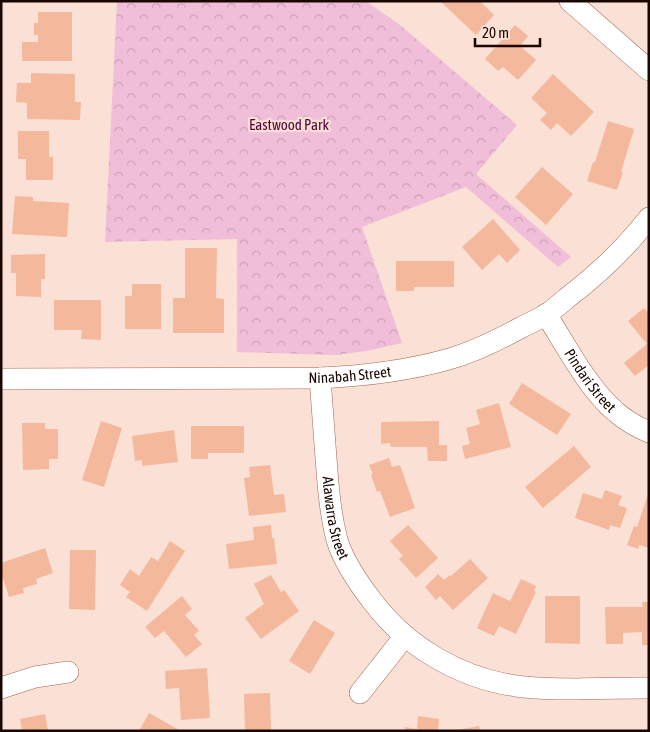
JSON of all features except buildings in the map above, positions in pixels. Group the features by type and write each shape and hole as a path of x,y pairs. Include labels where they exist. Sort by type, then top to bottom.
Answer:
{"street":[{"path":"570,1 649,70"},
{"name":"Ninabah Street","path":"1,379 320,378 385,372 449,359 500,339 546,314 590,281 622,250 649,218"},
{"name":"Pindari Street","path":"546,314 599,395 615,412 639,428 649,432"},
{"name":"Alawarra Street","path":"320,378 331,515 338,542 349,566 364,590 381,612 404,636 435,658 464,672 497,683 542,689 649,688"},
{"path":"360,693 404,636"},
{"path":"1,688 35,676 68,672"}],"green space":[{"name":"Eastwood Park","path":"117,1 366,1 400,25 517,125 476,174 571,257 558,267 466,187 362,227 402,343 367,351 335,355 237,352 237,239 105,242"}]}
